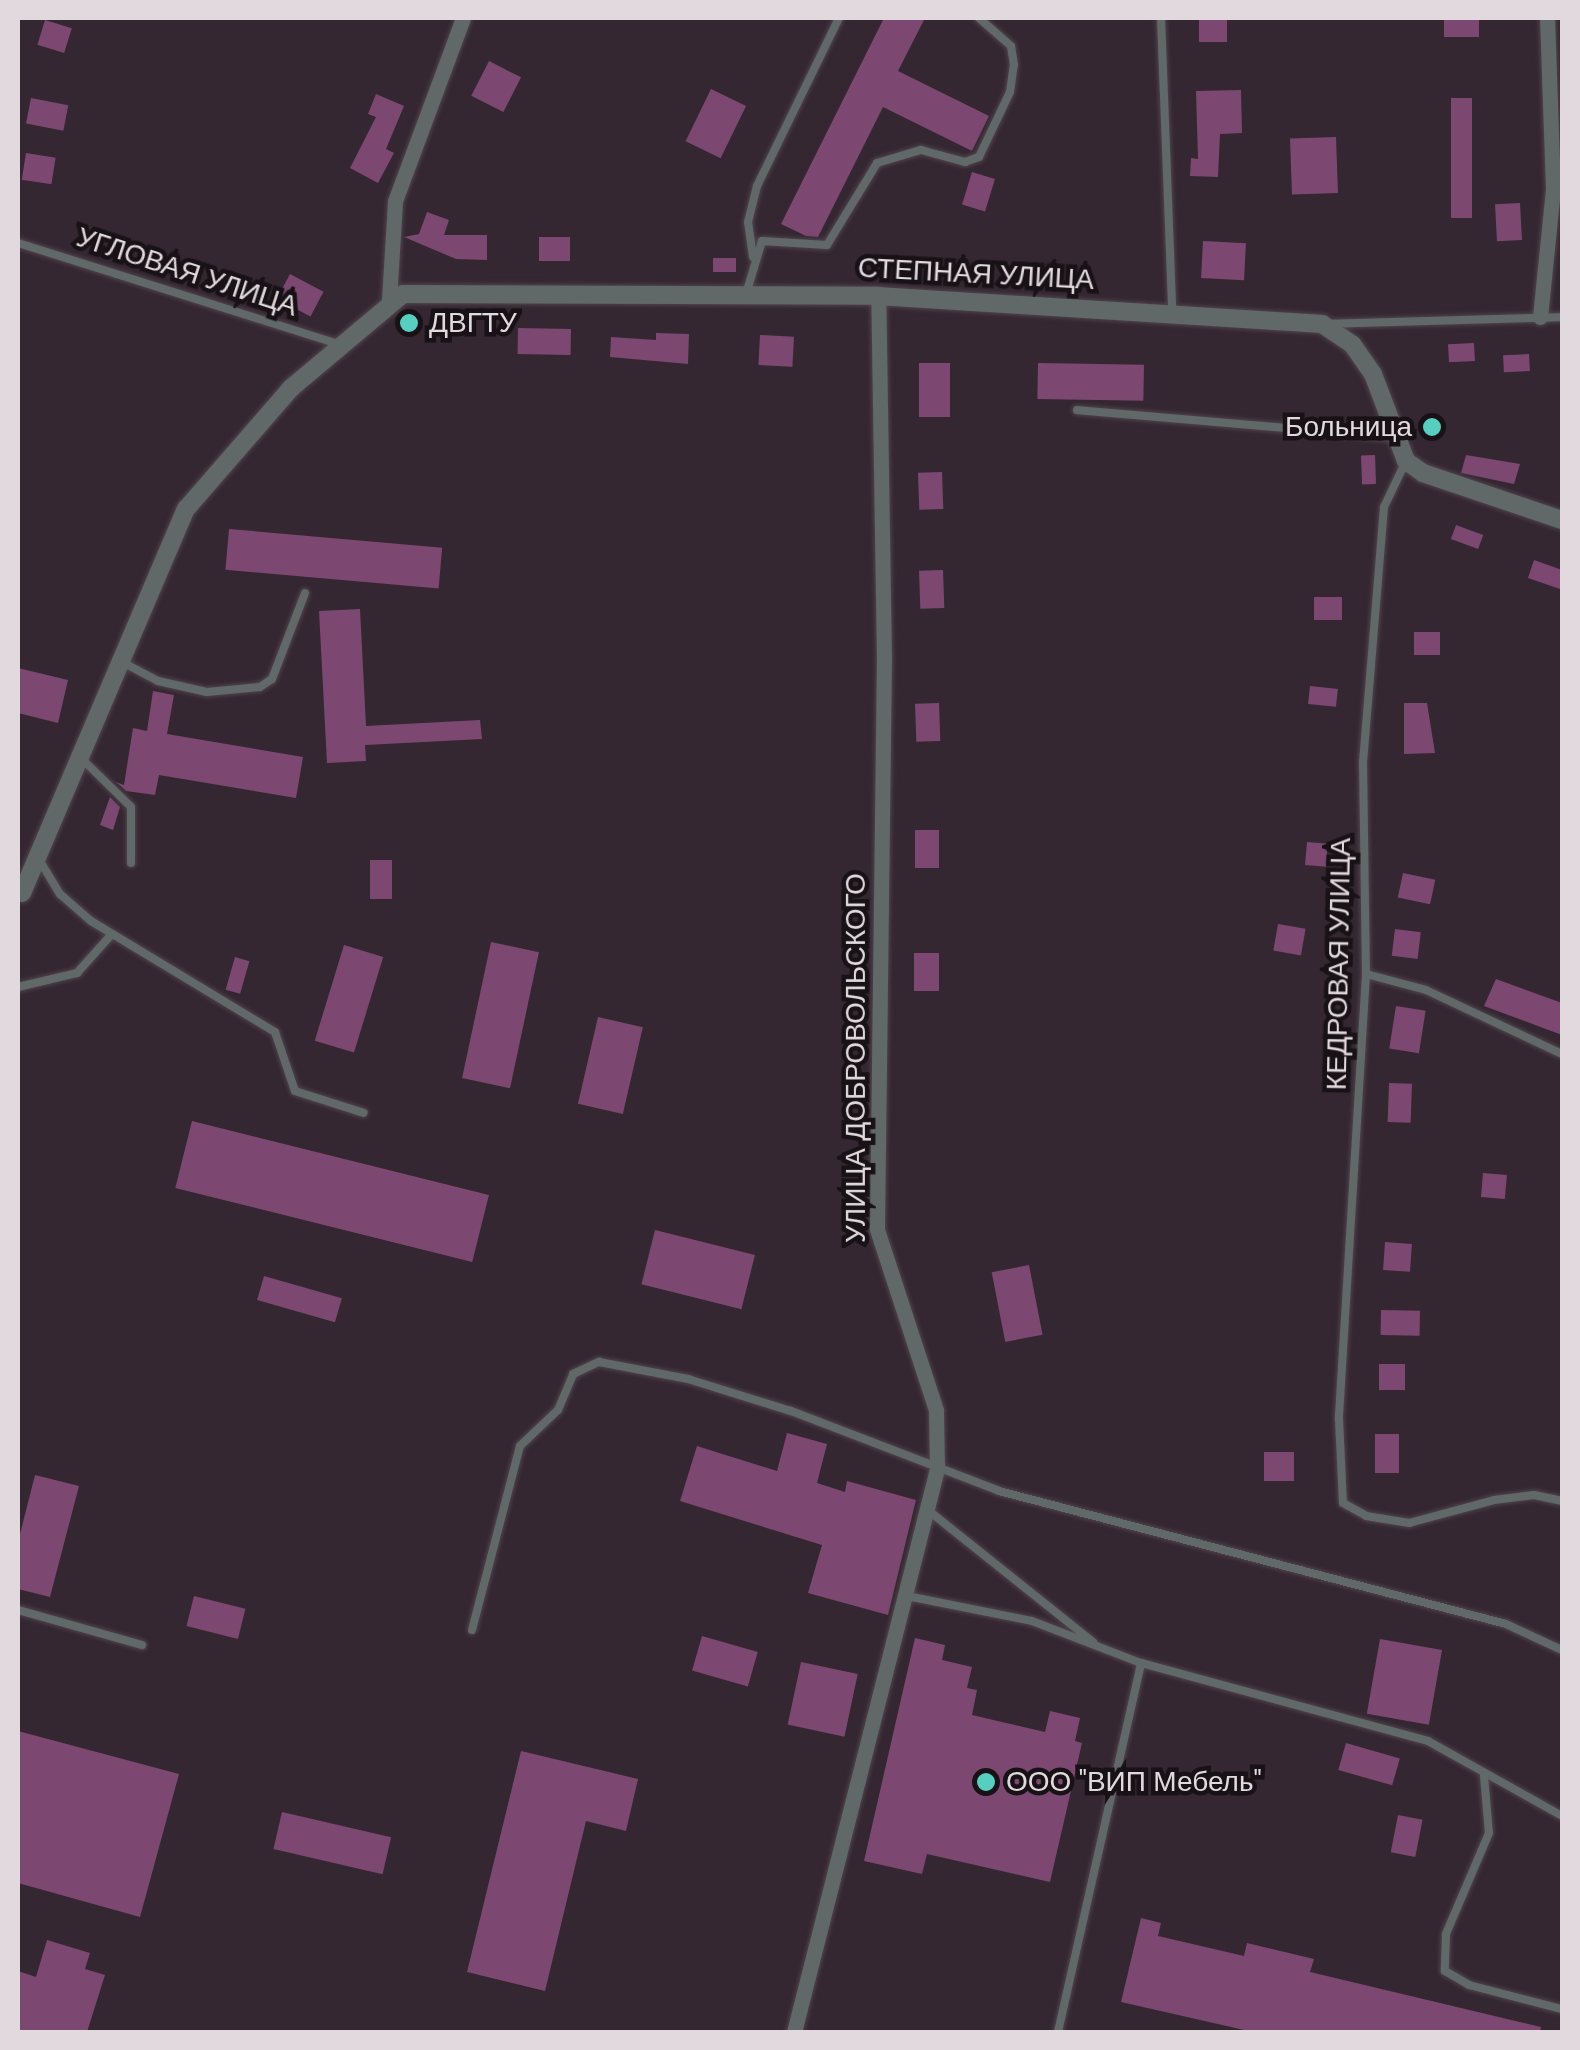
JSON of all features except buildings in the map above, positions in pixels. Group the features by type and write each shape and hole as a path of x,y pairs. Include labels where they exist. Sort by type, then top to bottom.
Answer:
{"street":[{"path":"20,895 124,663 186,509 291,388 389,300 396,201 464,18"},
{"path":"1540,317 1553,189 1556,82 1547,18"},
{"name":"СТЕПНАЯ УЛИЦА","path":"389,300 422,290 878,296 1172,310 1322,324"},
{"name":"УЛИЦА ДОБРОВОЛЬСКОГО","path":"794,2032 937,1468 936,1410 880,1254 877,1228 884,660 878,296"},
{"path":"1322,324 1352,344 1373,374 1406,461 1422,474 1562,520"}],"lane":[{"path":"753,257 748,222 758,186 839,18"},
{"path":"746,294 753,257 762,241 773,238 826,245 877,163 898,153 921,150 965,162 979,158 1010,92 1014,66 1011,46 979,18"},
{"path":"1161,18 1172,310"},
{"name":"УГЛОВАЯ УЛИЦА","path":"18,243 342,346"},
{"name":"СТЕПНАЯ УЛИЦА","path":"1322,324 1562,317"},
{"path":"1076,410 1394,437"},
{"name":"КЕДРОВАЯ УЛИЦА","path":"1406,461 1384,506 1376,564 1363,761 1366,974 1340,1473 1343,1503 1366,1516 1409,1524 1520,1496 1562,1501"},
{"path":"124,663 158,680 206,692 260,687 272,679 304,592"},
{"path":"80,757 130,807 131,863"},
{"path":"38,857 60,894 111,935 275,1032 295,1091 364,1113"},
{"path":"18,986 76,973 111,935"},
{"path":"1366,974 1426,990 1562,1054"},
{"path":"472,1630 526,1434 550,1420 583,1367 620,1363 688,1379 998,1491 1506,1624 1562,1650"},
{"path":"929,1511 1100,1647"},
{"path":"907,1596 1032,1621 1141,1663 1428,1741 1484,1776 1562,1816"},
{"path":"18,1610 142,1645"},
{"path":"1058,2032 1141,1663"},
{"path":"1484,1776 1489,1834 1446,1934 1445,1970 1469,1985 1562,2009"}],"place":[{"name":"ДВГТУ","path":"409,323"},
{"name":"Больница","path":"1432,427"},
{"name":"ООО \"ВИП Мебель\"","path":"986,1782"}]}
